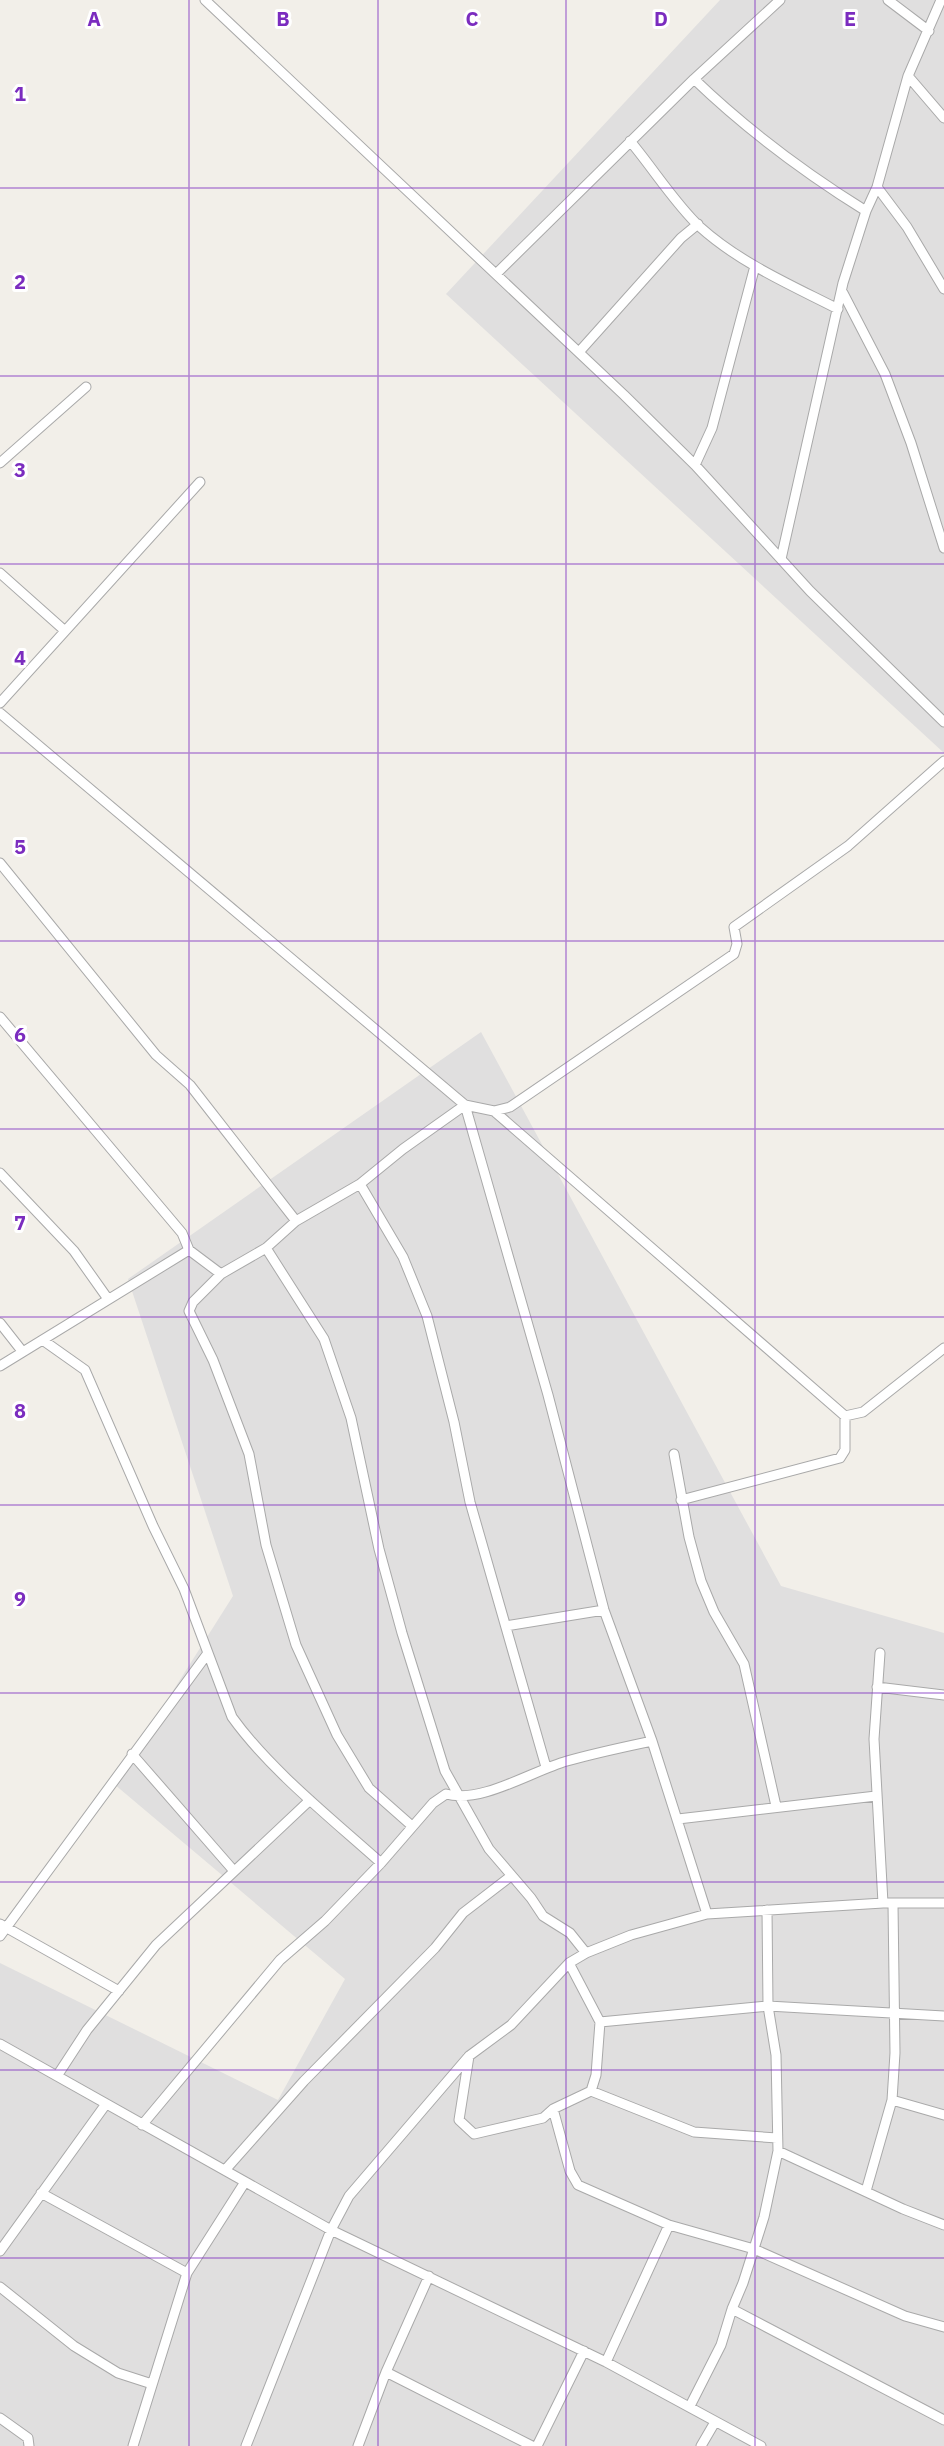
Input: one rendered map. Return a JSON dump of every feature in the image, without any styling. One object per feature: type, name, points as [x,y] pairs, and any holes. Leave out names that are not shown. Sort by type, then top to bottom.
[{"type":"street","points":[[205,0],[579,352],[695,465],[781,559],[944,722]]},
{"type":"street","points":[[496,274],[694,79],[780,0]]},
{"type":"street","points":[[888,0],[928,31]]},
{"type":"street","points":[[781,559],[838,309],[866,211],[878,187],[908,76],[941,0]]},
{"type":"street","points":[[908,76],[944,118]]},
{"type":"street","points":[[694,79],[731,114],[762,138],[827,187],[866,211]]},
{"type":"street","points":[[630,141],[698,225],[755,266],[838,309]]},
{"type":"street","points":[[878,187],[907,227],[944,289]]},
{"type":"street","points":[[579,352],[681,238],[698,225]]},
{"type":"street","points":[[695,465],[712,428],[755,266]]},
{"type":"street","points":[[843,293],[885,374],[911,443],[944,548]]},
{"type":"street","points":[[0,463],[86,387]]},
{"type":"street","points":[[0,702],[200,482]]},
{"type":"street","points":[[0,573],[64,630]]},
{"type":"street","points":[[0,713],[465,1105],[494,1112],[845,1416],[845,1449],[840,1458],[681,1500]]},
{"type":"street","points":[[494,1112],[510,1107],[734,954],[737,944],[734,927],[848,846],[944,760]]},
{"type":"street","points":[[0,863],[156,1054],[190,1085],[296,1221]]},
{"type":"street","points":[[0,1017],[182,1233],[189,1250],[221,1274]]},
{"type":"street","points":[[412,1826],[369,1788],[337,1735],[296,1644],[266,1545],[249,1454],[213,1360],[189,1311],[193,1302],[221,1274],[266,1248],[296,1221],[360,1184],[403,1149],[465,1105]]},
{"type":"street","points":[[465,1105],[548,1395],[604,1610],[652,1740],[707,1914]]},
{"type":"street","points":[[0,1173],[74,1251],[108,1299]]},
{"type":"street","points":[[360,1184],[403,1257],[427,1316],[454,1422],[470,1502],[546,1767]]},
{"type":"street","points":[[266,1248],[324,1339],[351,1418],[379,1549],[402,1633],[445,1771],[489,1849],[531,1898],[543,1916],[570,1933],[586,1953]]},
{"type":"street","points":[[0,1366],[189,1250]]},
{"type":"street","points":[[0,1323],[22,1351]]},
{"type":"street","points":[[44,1341],[85,1370],[153,1526],[184,1589],[232,1717],[243,1732],[310,1800],[381,1863]]},
{"type":"street","points":[[845,1416],[863,1412],[944,1348]]},
{"type":"street","points":[[674,1455],[681,1500],[701,1581],[714,1612],[744,1664],[776,1806]]},
{"type":"street","points":[[506,1626],[604,1610]]},
{"type":"street","points":[[0,1936],[3,1925],[208,1653]]},
{"type":"street","points":[[880,1653],[874,1739],[883,1903]]},
{"type":"street","points":[[877,1687],[944,1695]]},
{"type":"street","points":[[142,2125],[280,1960],[325,1921],[381,1863],[433,1803],[446,1794],[460,1798],[515,1781],[546,1767],[652,1740]]},
{"type":"street","points":[[132,1754],[234,1871]]},
{"type":"street","points":[[678,1819],[876,1796]]},
{"type":"street","points":[[57,2076],[87,2030],[156,1945],[310,1800]]},
{"type":"street","points":[[226,2169],[304,2082],[435,1948],[463,1913],[511,1876]]},
{"type":"street","points":[[246,2446],[331,2230],[349,2196],[469,2056],[511,2025],[569,1963],[586,1953],[631,1935],[707,1914],[883,1903],[944,1903]]},
{"type":"street","points":[[866,2191],[892,2100],[896,2053],[893,1904]]},
{"type":"street","points":[[690,2406],[722,2345],[732,2308],[764,2217],[778,2151],[776,2055],[768,2006],[767,1910]]},
{"type":"street","points":[[3,1925],[119,1991]]},
{"type":"street","points":[[569,1963],[600,2022],[596,2075],[591,2091]]},
{"type":"street","points":[[600,2022],[768,2006],[944,2016]]},
{"type":"street","points":[[0,2044],[331,2230],[606,2362],[761,2446]]},
{"type":"street","points":[[469,2056],[459,2120],[474,2134],[543,2118],[553,2109],[591,2091],[694,2132],[777,2138]]},
{"type":"street","points":[[892,2100],[944,2115]]},
{"type":"street","points":[[0,2251],[106,2104]]},
{"type":"street","points":[[553,2109],[570,2171],[578,2185],[669,2225],[754,2249],[905,2316],[944,2327]]},
{"type":"street","points":[[778,2151],[903,2209],[944,2224]]},
{"type":"street","points":[[133,2446],[187,2273],[245,2182]]},
{"type":"street","points":[[41,2193],[187,2273]]},
{"type":"street","points":[[606,2362],[669,2225]]},
{"type":"street","points":[[358,2446],[386,2372],[429,2276]]},
{"type":"street","points":[[0,2287],[74,2346],[118,2373],[152,2384]]},
{"type":"street","points":[[732,2308],[944,2420]]},
{"type":"street","points":[[537,2446],[584,2351]]},
{"type":"street","points":[[386,2372],[532,2446]]},
{"type":"street","points":[[0,2418],[28,2438],[30,2446]]},
{"type":"street","points":[[701,2446],[715,2422]]},
{"type":"shaded area","points":[[720,0],[944,0],[944,753],[446,294]]},
{"type":"shaded area","points":[[481,1032],[781,1586],[944,1633],[944,2446],[0,2446],[0,1963],[278,2100],[345,1979],[114,1784],[233,1596],[128,1279]]}]
